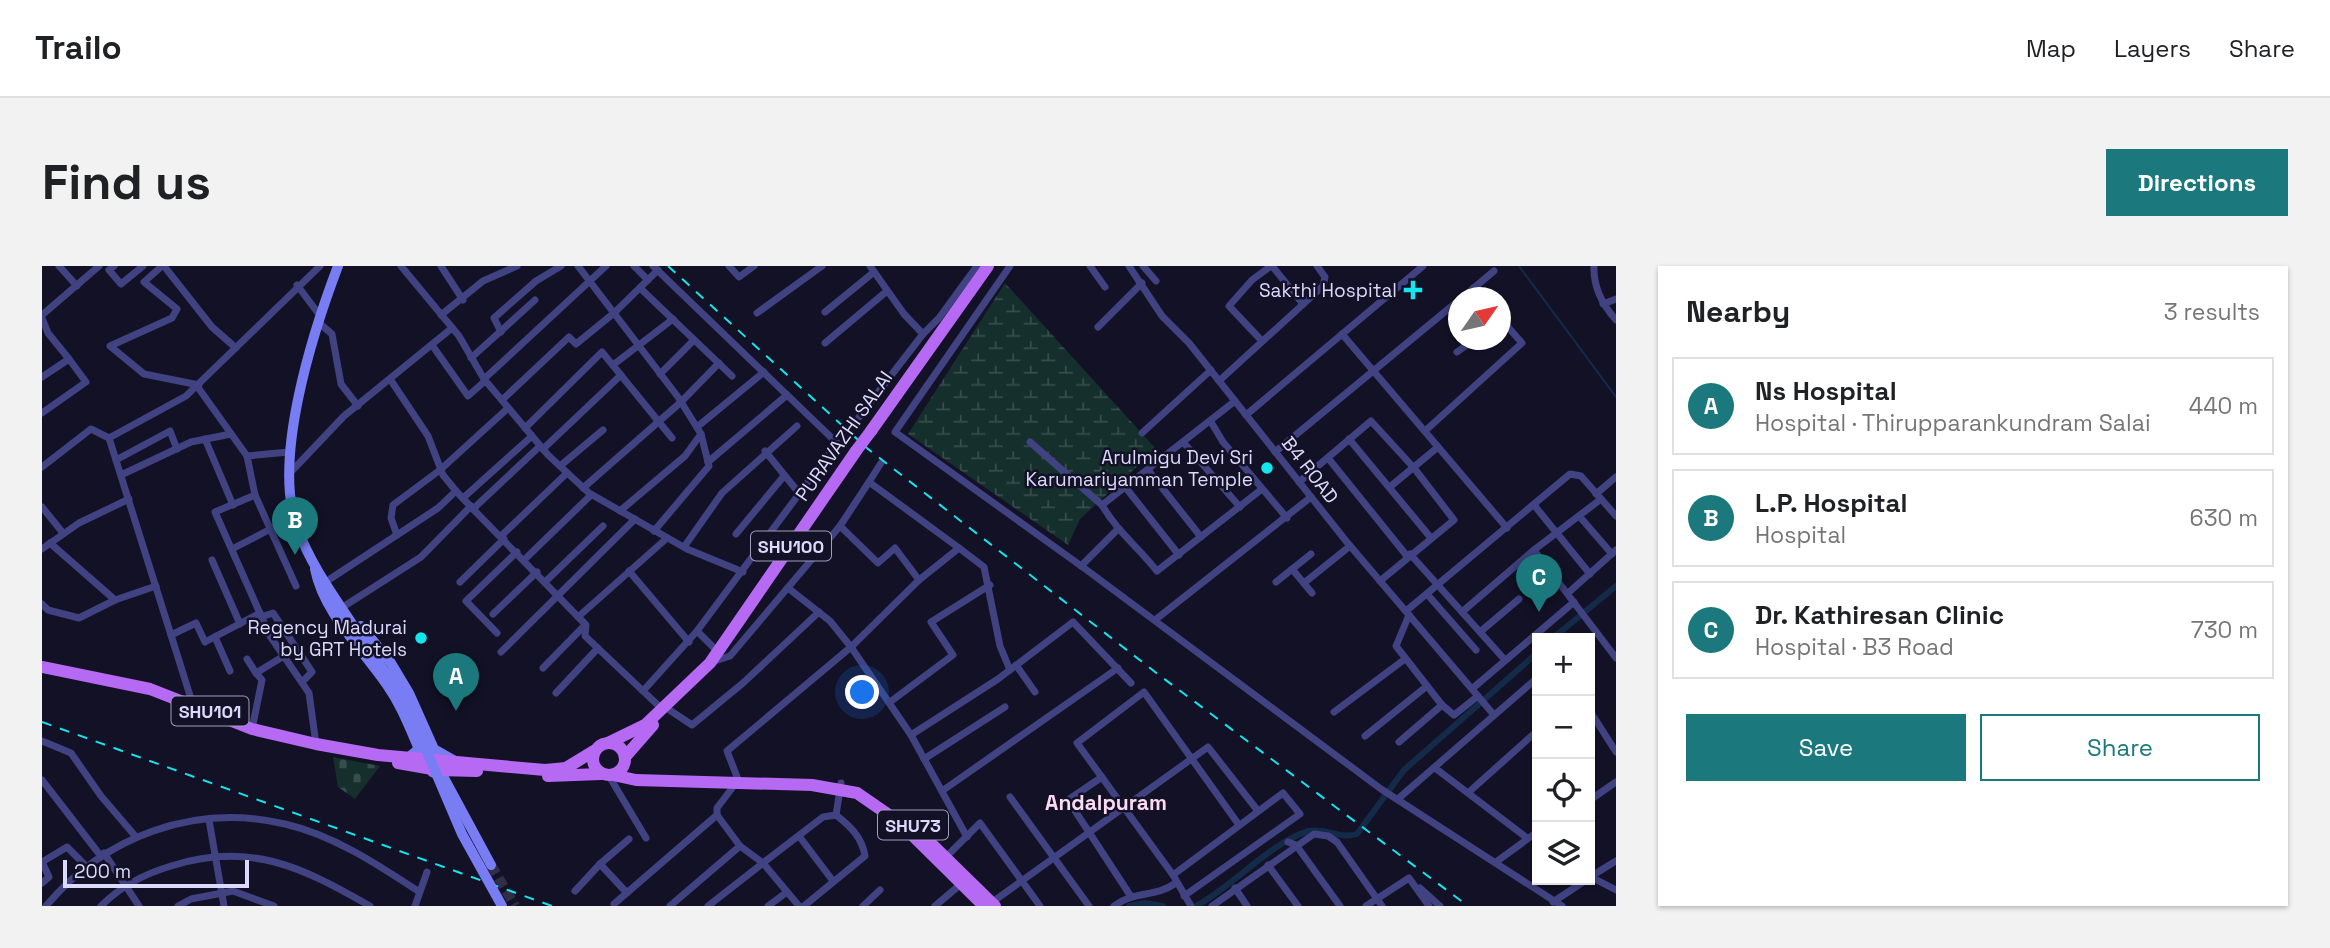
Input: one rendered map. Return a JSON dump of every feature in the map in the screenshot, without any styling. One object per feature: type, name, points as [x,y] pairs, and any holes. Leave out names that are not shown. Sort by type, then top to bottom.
[{"type":"main road","name":"PURAVAZHI SALAI","points":[[625,760],[665,709],[714,658],[856,451],[988,266]]},
{"type":"main road","name":"SHU101","points":[[42,667],[150,689],[252,729],[378,755],[545,770],[566,768],[608,743]]},
{"type":"main road","name":"PURAVAZHI SALAI","points":[[608,743],[645,725],[665,709]]},
{"type":"main road","points":[[594,751],[594,766],[608,775],[625,760],[621,748],[608,743]]},
{"type":"main road","name":"SHU101","points":[[378,755],[393,762],[420,758],[472,771],[573,777],[608,775]]},
{"type":"main road","name":"SHU73","points":[[625,760],[656,779]]},
{"type":"main road","name":"SHU73","points":[[608,775],[858,786],[882,798],[989,905]]},
{"type":"main road","name":"SHU73","points":[[943,860],[961,884],[989,905]]},
{"type":"street","points":[[59,266],[76,286]]},
{"type":"street","points":[[42,413],[86,382],[48,333],[42,316],[99,266]]},
{"type":"street","points":[[114,266],[109,270],[121,284],[143,266]]},
{"type":"street","points":[[236,348],[212,327],[163,266],[144,282],[177,309],[172,318],[110,346],[144,374],[198,385],[247,456],[255,495],[296,586]]},
{"type":"street","points":[[300,266],[306,276]]},
{"type":"street","points":[[109,438],[186,396],[306,276],[320,266]]},
{"type":"street","points":[[338,266],[320,320],[289,452],[288,475],[294,517],[313,563],[318,586],[344,628],[387,685],[420,758],[443,776],[491,865]]},
{"type":"street","points":[[401,266],[452,328],[484,380],[567,473],[588,490],[654,531],[743,572]]},
{"type":"street","points":[[441,266],[463,300]]},
{"type":"street","points":[[441,315],[463,300],[483,281],[517,266]]},
{"type":"street","points":[[501,332],[494,318],[536,281],[561,266]]},
{"type":"street","points":[[578,266],[681,402],[699,431],[708,462],[709,466],[654,531]]},
{"type":"street","points":[[432,345],[468,397],[606,266]]},
{"type":"street","points":[[634,266],[648,280]]},
{"type":"street","points":[[729,266],[739,277],[754,266]]},
{"type":"street","points":[[757,313],[822,266]]},
{"type":"street","points":[[859,417],[977,266]]},
{"type":"street","points":[[1010,266],[895,432],[1155,620],[1381,789],[1562,906]]},
{"type":"street","points":[[1090,266],[1105,287]]},
{"type":"street","name":"B4 ROAD","points":[[1129,266],[1162,316],[1211,370],[1350,546],[1494,715]]},
{"type":"street","points":[[1143,266],[1156,281]]},
{"type":"street","points":[[1262,341],[1229,306],[1252,280],[1272,266],[1303,304]]},
{"type":"street","points":[[1219,381],[1326,282],[1317,266]]},
{"type":"street","points":[[1246,415],[1423,266]]},
{"type":"street","points":[[1594,266],[1594,279],[1603,304],[1616,320]]},
{"type":"street","points":[[502,400],[569,337],[576,344],[614,313],[648,280],[655,268],[837,443],[689,642],[643,691]]},
{"type":"street","points":[[825,312],[872,269],[923,334]]},
{"type":"street","points":[[1475,287],[1494,271]]},
{"type":"street","points":[[1098,327],[1142,284]]},
{"type":"street","points":[[297,285],[332,334],[341,384],[358,406]]},
{"type":"street","points":[[640,288],[732,376]]},
{"type":"street","points":[[825,343],[887,291]]},
{"type":"street","points":[[1603,304],[1616,299]]},
{"type":"street","points":[[471,358],[535,300]]},
{"type":"street","points":[[1275,452],[1448,309]]},
{"type":"street","points":[[614,365],[673,319]]},
{"type":"street","points":[[288,475],[358,406],[452,328]]},
{"type":"street","points":[[1425,431],[1522,343],[1511,330]]},
{"type":"street","points":[[1342,334],[1507,528]]},
{"type":"street","points":[[660,374],[694,340]]},
{"type":"street","points":[[525,428],[602,352],[672,438]]},
{"type":"street","points":[[44,372],[69,359]]},
{"type":"street","points":[[524,560],[588,490],[719,363]]},
{"type":"street","points":[[1142,433],[1211,370]]},
{"type":"street","points":[[620,511],[685,456],[699,431],[764,372]]},
{"type":"street","points":[[346,605],[421,557],[621,374]]},
{"type":"street","points":[[390,379],[429,436],[440,470],[456,491],[586,625]]},
{"type":"street","points":[[708,462],[787,395]]},
{"type":"street","points":[[1102,505],[1235,401]]},
{"type":"street","points":[[397,535],[391,518],[393,505],[440,470],[509,408]]},
{"type":"street","points":[[1299,482],[1371,421],[1414,468],[1454,520],[1428,537],[1380,581]]},
{"type":"street","points":[[1211,422],[1287,518]]},
{"type":"street","points":[[684,547],[722,493],[765,451],[797,426]]},
{"type":"street","points":[[42,467],[91,429],[109,438],[193,705]]},
{"type":"street","points":[[560,466],[603,430]]},
{"type":"street","points":[[116,460],[170,431],[177,449]]},
{"type":"street","points":[[121,475],[177,449],[205,439],[231,434]]},
{"type":"street","points":[[463,498],[532,436]]},
{"type":"street","points":[[205,439],[233,505]]},
{"type":"street","points":[[1349,439],[1391,486],[1428,537]]},
{"type":"street","points":[[1030,442],[1102,505],[1118,529],[1141,549],[1157,571],[1262,489]]},
{"type":"street","points":[[1184,443],[1240,507]]},
{"type":"street","points":[[1391,486],[1438,447]]},
{"type":"street","points":[[765,451],[799,493]]},
{"type":"street","points":[[247,456],[289,452]]},
{"type":"street","points":[[1328,458],[1409,555],[1505,660]]},
{"type":"street","points":[[697,631],[714,658],[730,656],[839,526],[881,463]]},
{"type":"street","points":[[1148,470],[1201,537]]},
{"type":"street","points":[[460,582],[567,473]]},
{"type":"street","points":[[1479,696],[1454,715],[1442,705],[1396,646],[1408,613],[1570,474],[1581,475],[1616,516]]},
{"type":"street","points":[[736,534],[783,476]]},
{"type":"street","points":[[1462,612],[1534,550],[1580,517],[1616,477]]},
{"type":"street","points":[[869,482],[984,567],[990,585],[1000,646],[1013,667],[1035,692]]},
{"type":"street","points":[[1126,488],[1179,555]]},
{"type":"street","points":[[330,579],[438,508],[456,491]]},
{"type":"street","points":[[255,495],[215,512],[261,615],[309,693],[316,744]]},
{"type":"street","points":[[1155,620],[1311,497]]},
{"type":"street","points":[[42,550],[63,533],[103,510],[129,499]]},
{"type":"street","points":[[1534,505],[1590,574]]},
{"type":"street","points":[[42,507],[63,533]]},
{"type":"street","points":[[232,550],[294,517]]},
{"type":"street","points":[[1568,593],[1614,552],[1580,517]]},
{"type":"street","points":[[501,652],[635,519]]},
{"type":"street","points":[[546,581],[603,526]]},
{"type":"street","points":[[839,526],[878,563],[895,548],[919,580]]},
{"type":"street","points":[[1081,566],[1118,529]]},
{"type":"street","points":[[578,617],[667,538]]},
{"type":"street","points":[[50,543],[115,600]]},
{"type":"street","points":[[1304,583],[1350,546]]},
{"type":"street","points":[[708,906],[763,863],[823,817],[836,815],[851,827],[863,844],[865,856],[801,906],[763,863],[740,846],[717,815],[717,808],[737,782],[727,751],[851,647],[919,580],[959,548]]},
{"type":"street","points":[[1534,550],[1616,658]]},
{"type":"street","points":[[497,633],[466,601],[517,552]]},
{"type":"street","points":[[1276,582],[1311,554]]},
{"type":"street","points":[[212,560],[240,624]]},
{"type":"street","points":[[313,563],[330,579],[346,605],[391,663],[435,749],[457,762]]},
{"type":"street","points":[[313,563],[367,647],[404,698],[462,834],[502,906]]},
{"type":"street","points":[[1292,569],[1312,593]]},
{"type":"street","points":[[629,571],[689,642]]},
{"type":"street","points":[[493,614],[537,572]]},
{"type":"street","points":[[890,702],[953,655],[931,622],[990,585]]},
{"type":"street","points":[[42,604],[48,610],[79,618],[115,600],[156,586]]},
{"type":"street","points":[[788,588],[818,612],[851,647],[911,735],[967,837]]},
{"type":"street","points":[[1427,594],[1476,650]]},
{"type":"street","points":[[1480,632],[1519,600]]},
{"type":"street","points":[[1473,688],[1574,602]]},
{"type":"street","points":[[586,625],[585,636],[598,649],[665,709],[692,724],[743,683],[818,612]]},
{"type":"street","points":[[172,635],[196,623],[205,642],[261,615],[273,613],[312,672],[302,682]]},
{"type":"street","points":[[911,735],[1013,667],[1073,622],[1131,682]]},
{"type":"street","points":[[543,668],[586,625]]},
{"type":"street","points":[[215,637],[230,671]]},
{"type":"street","points":[[556,693],[598,649]]},
{"type":"street","points":[[256,673],[284,656]]},
{"type":"street","points":[[1334,712],[1405,659]]},
{"type":"street","points":[[247,660],[262,680],[252,729]]},
{"type":"street","points":[[942,791],[1118,668]]},
{"type":"street","points":[[1395,796],[1434,768],[1532,682]]},
{"type":"street","points":[[1365,736],[1427,686]]},
{"type":"street","points":[[1191,905],[1077,743],[1144,692],[1240,825]]},
{"type":"street","points":[[1399,741],[1442,705]]},
{"type":"street","points":[[924,759],[1005,707]]},
{"type":"street","points":[[1595,718],[1613,742],[1616,752]]},
{"type":"street","points":[[1469,792],[1532,735]]},
{"type":"street","points":[[43,744],[71,753],[100,796],[136,837]]},
{"type":"street","points":[[989,905],[1208,747],[1258,811]]},
{"type":"street","points":[[1434,768],[1527,838]]},
{"type":"street","points":[[452,792],[454,780],[472,771]]},
{"type":"street","points":[[608,775],[646,838]]},
{"type":"street","points":[[1102,777],[1068,800],[1130,895]]},
{"type":"street","points":[[42,780],[102,854],[139,906]]},
{"type":"street","points":[[1595,797],[1616,782]]},
{"type":"street","points":[[836,815],[840,786]]},
{"type":"street","points":[[1114,906],[1130,895],[1160,894],[1240,825],[1283,793],[1300,814],[1184,896]]},
{"type":"street","points":[[1010,797],[1089,906]]},
{"type":"street","points":[[614,904],[717,815]]},
{"type":"street","points":[[209,820],[224,906]]},
{"type":"street","points":[[46,906],[85,865],[102,854],[151,831],[209,820],[261,820],[288,825],[374,862],[418,891]]},
{"type":"street","points":[[943,860],[980,823],[1040,906]]},
{"type":"street","points":[[1212,906],[1268,865],[1292,843],[1314,834],[1328,836],[1337,842],[1382,906]]},
{"type":"street","points":[[1496,862],[1532,835]]},
{"type":"street","points":[[799,836],[833,881]]},
{"type":"street","points":[[575,891],[600,864],[629,839]]},
{"type":"street","points":[[1292,843],[1340,906]]},
{"type":"street","points":[[670,906],[740,846]]},
{"type":"street","points":[[42,883],[49,877],[43,863],[67,847],[85,865]]},
{"type":"street","points":[[101,906],[148,873],[215,855],[240,855],[283,863],[318,876],[370,906]]},
{"type":"street","points":[[1595,874],[1616,861]]},
{"type":"street","points":[[600,864],[627,893]]},
{"type":"street","points":[[1268,865],[1298,906]]},
{"type":"street","points":[[415,906],[418,891],[427,873]]},
{"type":"street","points":[[1366,906],[1409,878]]},
{"type":"street","points":[[1409,878],[1429,906]]},
{"type":"street","points":[[1409,878],[1440,906]]},
{"type":"street","points":[[1595,881],[1616,890]]},
{"type":"street","points":[[935,906],[961,884]]},
{"type":"street","points":[[1553,902],[1578,885]]},
{"type":"street","points":[[1235,888],[1247,906]]},
{"type":"street","points":[[863,906],[880,890]]},
{"type":"street","points":[[178,906],[191,899],[233,891],[274,906]]},
{"type":"street","points":[[768,906],[787,892]]},
{"type":"green space","points":[[1005,283],[1156,449],[1080,519],[1068,545],[908,434]]},
{"type":"green space","points":[[333,757],[380,766],[355,799],[338,787]]},
{"type":"waterway","points":[[1519,266],[1616,397]]},
{"type":"waterway","points":[[1559,633],[1616,586]]},
{"type":"waterway","points":[[1196,906],[1295,836],[1315,830],[1345,836],[1357,834],[1404,770],[1532,657]]},
{"type":"waterway","points":[[1129,906],[1145,903],[1163,906]]},
{"type":"tunnel","points":[[491,865],[515,906]]},
{"type":"railway","points":[[668,266],[868,449],[1159,675],[1468,906]]},
{"type":"railway","points":[[42,722],[552,906]]},
{"type":"place","name":"Sakthi Hospital","points":[[1413,290]]},
{"type":"place","name":"Arulmigu Devi Sri Karumariyamman Temple","points":[[1267,468]]},
{"type":"place","name":"L.P. Hospital","points":[[295,555]]},
{"type":"place","name":"Dr. Kathiresan Clinic","points":[[1539,612]]},
{"type":"place","name":"Regency Madurai by GRT Hotels","points":[[421,638]]},
{"type":"place","name":"Ns Hospital","points":[[456,711]]},
{"type":"district","name":"Andalpuram","points":[[1106,802]]}]
